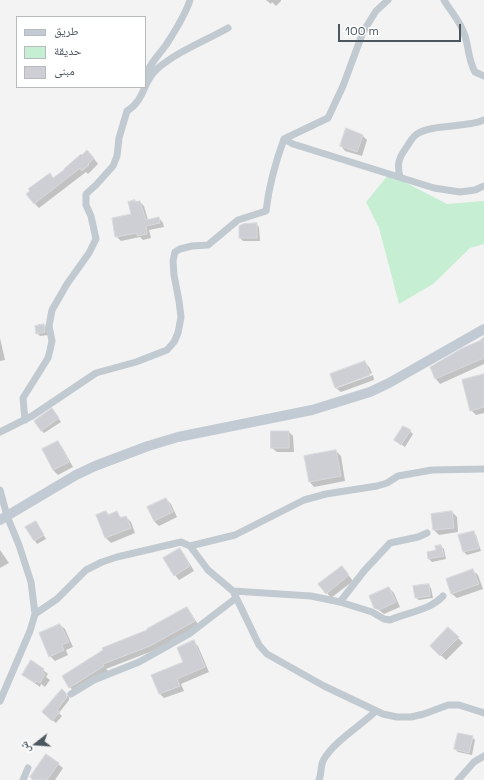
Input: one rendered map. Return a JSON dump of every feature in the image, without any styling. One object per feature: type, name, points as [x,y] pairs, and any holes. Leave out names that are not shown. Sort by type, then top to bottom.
[{"type":"main road","points":[[3,518],[76,474],[148,446],[178,437],[312,410],[370,392],[389,383],[484,329]]},
{"type":"street","points":[[146,75],[173,34],[190,0]]},
{"type":"street","points":[[0,432],[25,420],[96,373],[148,358],[171,347],[178,333],[181,317],[174,275],[174,254],[180,249],[192,246],[208,245],[238,220],[266,211],[273,172],[284,139],[328,118],[344,86],[363,32],[376,11],[388,0]]},
{"type":"street","points":[[444,0],[459,22],[465,35],[470,62],[475,72],[484,76]]},
{"type":"street","points":[[146,86],[152,75],[164,64],[228,28]]},
{"type":"street","points":[[25,420],[23,398],[41,370],[50,350],[52,340],[49,326],[52,310],[67,284],[89,253],[96,239],[91,216],[86,204],[86,194],[113,166],[117,156],[118,138],[124,117],[127,111],[140,99],[145,88]]},
{"type":"street","points":[[400,178],[398,166],[403,153],[418,134],[431,129],[470,124],[484,120]]},
{"type":"street","points":[[284,139],[293,144],[434,188],[460,192],[475,190],[484,186]]},
{"type":"street","points":[[190,546],[235,536],[304,500],[326,494],[377,486],[387,483],[398,476],[432,470],[484,469]]},
{"type":"street","points":[[0,490],[3,518],[19,545],[31,582],[36,614],[0,701]]},
{"type":"street","points":[[340,602],[364,571],[390,543],[418,537],[426,533]]},
{"type":"street","points":[[36,614],[57,599],[86,570],[102,562],[181,542],[190,546],[208,570],[233,591],[259,645],[267,654],[324,686],[383,714],[397,717],[410,717],[424,714],[448,705],[459,705],[484,713]]},
{"type":"street","points":[[233,591],[311,596],[340,602],[372,612],[384,619],[390,620],[430,606],[443,596]]},
{"type":"street","points":[[70,694],[94,680],[139,662],[189,634],[236,598]]},
{"type":"street","points":[[319,780],[323,759],[343,738],[376,711]]},
{"type":"street","points":[[458,780],[474,762],[484,756]]},
{"type":"street","points":[[23,780],[28,768]]},
{"type":"green space","points":[[389,174],[447,204],[484,201],[484,244],[470,248],[433,284],[399,304],[379,228],[366,202]]},
{"type":"building","points":[[346,128],[363,135],[357,152],[340,146]]},
{"type":"building","points":[[87,150],[94,158],[88,164],[89,165],[82,171],[80,168],[34,204],[26,194],[30,191],[28,189],[50,173],[53,178]]},
{"type":"building","points":[[135,200],[135,202],[140,201],[146,220],[159,217],[160,223],[146,226],[147,234],[137,236],[137,233],[115,237],[112,218],[131,214],[128,202]]},
{"type":"building","points":[[257,223],[257,238],[239,238],[239,226],[243,224]]},
{"type":"building","points":[[44,324],[45,332],[36,334],[35,326]]},
{"type":"building","points":[[484,339],[484,358],[435,379],[430,367],[461,349]]},
{"type":"building","points":[[365,361],[370,375],[335,388],[330,374]]},
{"type":"building","points":[[484,374],[484,407],[470,411],[462,380]]},
{"type":"building","points":[[52,408],[59,418],[41,431],[34,421]]},
{"type":"building","points":[[403,426],[411,430],[401,445],[394,440]]},
{"type":"building","points":[[271,431],[289,431],[289,448],[271,448]]},
{"type":"building","points":[[58,441],[69,462],[53,470],[42,449]]},
{"type":"building","points":[[336,450],[341,476],[309,482],[304,456]]},
{"type":"building","points":[[166,498],[173,512],[154,521],[147,507]]},
{"type":"building","points":[[106,511],[108,515],[117,511],[120,518],[126,516],[131,528],[105,538],[96,515]]},
{"type":"building","points":[[452,511],[454,528],[433,530],[431,514]]},
{"type":"building","points":[[36,521],[44,535],[34,541],[25,527]]},
{"type":"building","points":[[474,531],[479,548],[463,552],[458,535]]},
{"type":"building","points":[[441,545],[444,556],[428,559],[427,552],[436,550],[435,546]]},
{"type":"building","points":[[180,548],[190,566],[174,576],[163,558]]},
{"type":"building","points":[[342,566],[349,575],[326,594],[318,584]]},
{"type":"building","points":[[473,569],[479,584],[451,594],[446,579]]},
{"type":"building","points":[[429,584],[430,596],[415,598],[413,586]]},
{"type":"building","points":[[389,587],[396,602],[379,610],[374,608],[369,596]]},
{"type":"building","points":[[187,607],[195,621],[150,646],[103,664],[104,666],[69,688],[62,676],[103,650],[102,648],[147,630]]},
{"type":"building","points":[[60,624],[69,642],[62,645],[64,650],[49,657],[39,633]]},
{"type":"building","points":[[448,627],[459,637],[440,656],[430,646]]},
{"type":"building","points":[[194,640],[205,667],[177,679],[180,686],[159,694],[151,675],[183,662],[177,648]]},
{"type":"building","points":[[31,660],[44,669],[42,672],[45,674],[40,683],[36,681],[35,683],[22,675]]},
{"type":"building","points":[[62,689],[66,693],[67,697],[57,710],[60,712],[52,721],[42,712]]},
{"type":"building","points":[[458,733],[473,736],[469,753],[454,749]]},
{"type":"building","points":[[46,754],[59,763],[47,780],[33,780],[30,777]]}]
